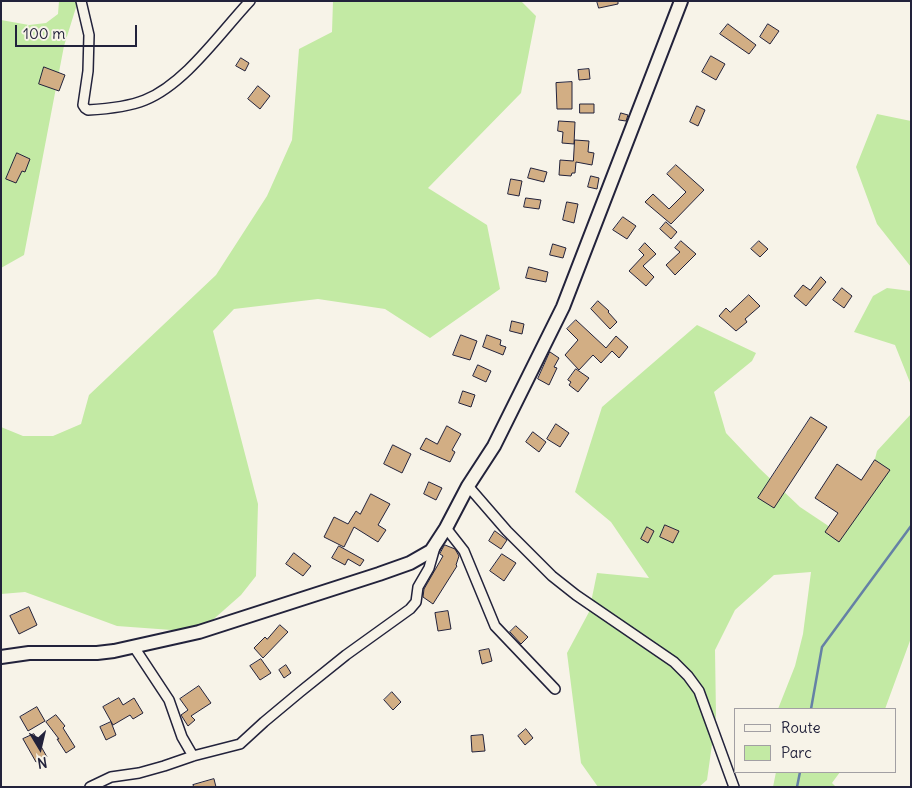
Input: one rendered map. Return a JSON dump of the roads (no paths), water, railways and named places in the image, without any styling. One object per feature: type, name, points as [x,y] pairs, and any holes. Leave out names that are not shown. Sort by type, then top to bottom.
[{"type":"street","points":[[81,1],[90,35],[88,71],[83,105],[88,110],[133,104],[160,92],[184,74],[250,1]]},
{"type":"street","points":[[1,657],[30,653],[97,653],[199,632],[410,563],[431,551],[446,528],[468,486],[494,446],[563,307],[681,1]]},
{"type":"street","points":[[468,486],[507,531],[562,584],[674,662],[688,676],[699,690],[734,787]]},
{"type":"street","points":[[446,528],[464,551],[495,626],[555,689]]},
{"type":"street","points":[[90,787],[111,777],[164,766],[193,756],[228,749],[240,744],[300,692],[410,609],[416,602],[418,587],[430,568],[436,545]]},
{"type":"street","points":[[134,646],[169,700],[182,737],[193,756]]},
{"type":"waterway","points":[[811,708],[822,647],[911,526]]},
{"type":"waterway","points":[[797,787],[800,773]]}]
